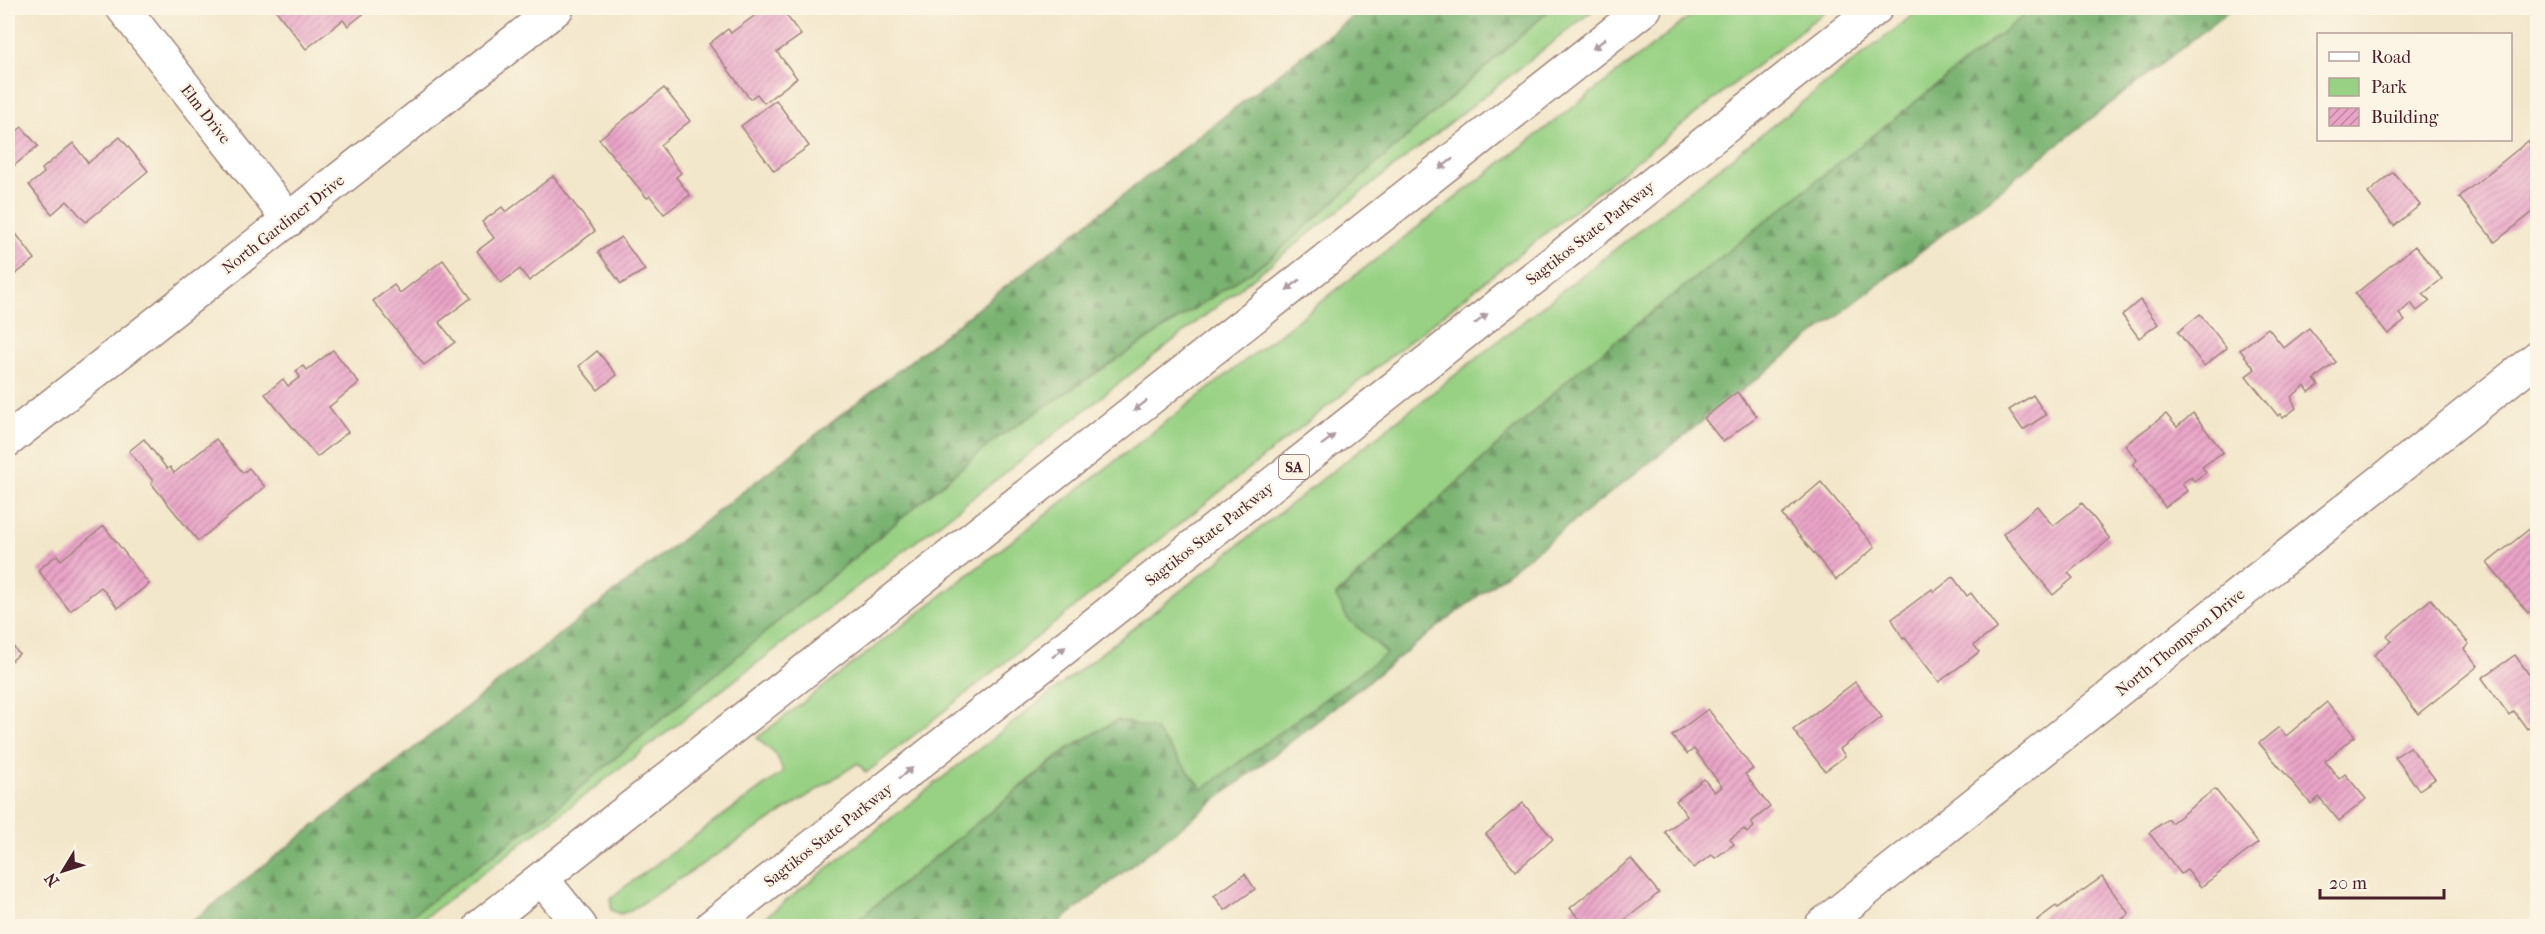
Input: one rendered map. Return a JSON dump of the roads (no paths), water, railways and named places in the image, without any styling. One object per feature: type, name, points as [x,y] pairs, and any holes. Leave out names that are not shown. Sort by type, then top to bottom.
[{"type":"main road","name":"Elm Drive","points":[[123,8],[289,220]]},
{"type":"main road","name":"North Gardiner Drive","points":[[8,440],[557,8]]},
{"type":"main road","points":[[481,927],[1645,8]]},
{"type":"main road","name":"Sagtikos State Parkway","points":[[712,927],[1876,8]]},
{"type":"main road","name":"North Thompson Drive","points":[[1821,927],[2538,357]]},
{"type":"main road","points":[[542,879],[580,927]]}]
